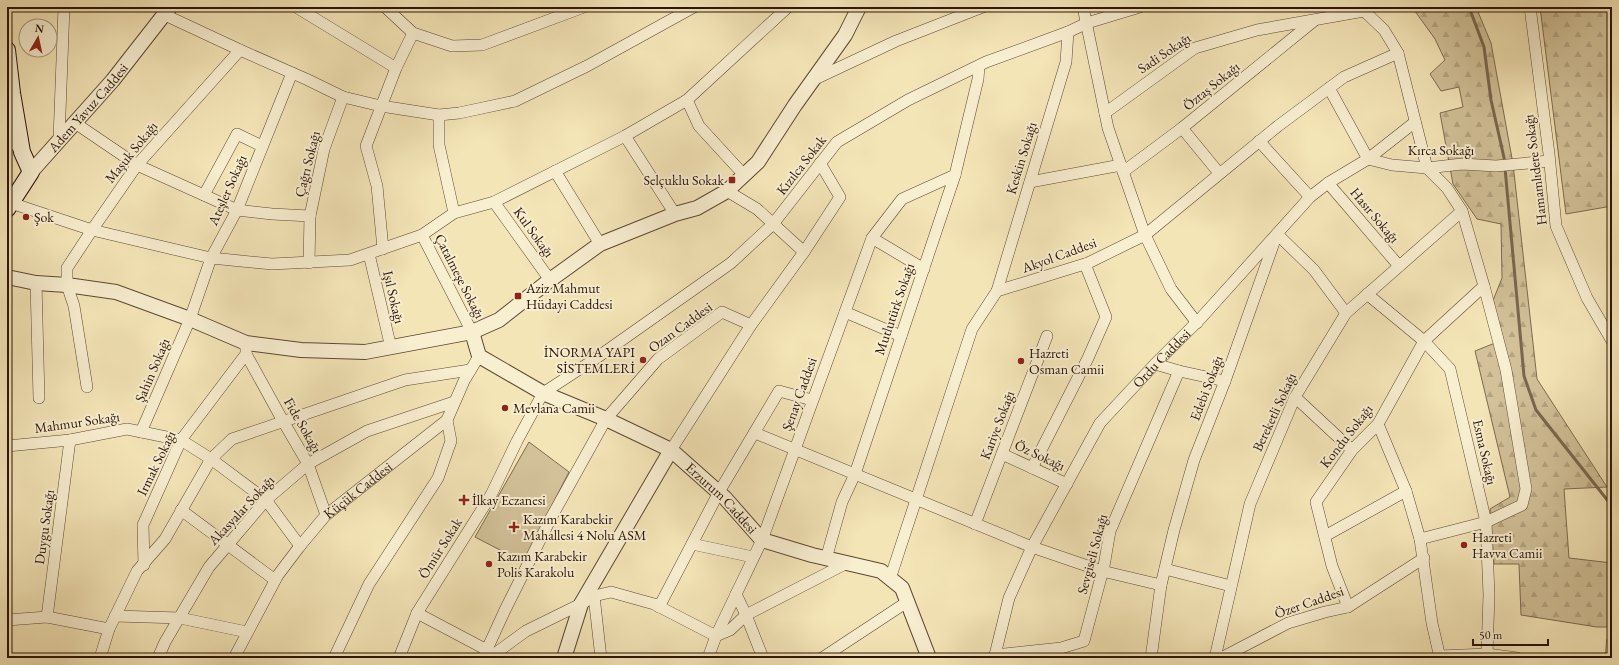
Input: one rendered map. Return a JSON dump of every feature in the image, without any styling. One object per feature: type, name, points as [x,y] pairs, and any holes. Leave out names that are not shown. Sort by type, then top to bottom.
[{"type":"main road","points":[[7,50],[12,93],[22,152],[31,172]]},
{"type":"main road","name":"Adem Yavuz Caddesi","points":[[8,203],[31,172]]},
{"type":"street","points":[[59,140],[64,7]]},
{"type":"street","points":[[296,7],[396,68]]},
{"type":"street","points":[[385,7],[414,33],[452,46],[482,45],[584,7]]},
{"type":"street","points":[[168,11],[240,50],[343,97],[381,106],[439,115],[459,113],[515,101],[587,66],[694,7]]},
{"type":"street","points":[[8,203],[92,230],[211,258],[272,264],[350,260],[422,235],[454,213],[494,202],[625,136],[687,100],[788,7]]},
{"type":"street","points":[[7,277],[36,283],[67,285],[116,292],[190,319],[246,349],[365,352],[472,332],[499,320],[550,280],[600,244],[675,214],[697,208],[727,192],[758,162],[795,105],[815,79],[844,35],[859,7]]},
{"type":"street","points":[[815,79],[896,42],[982,7]]},
{"type":"street","points":[[1083,7],[1108,128],[1145,235],[1170,289],[1197,323]]},
{"type":"street","name":"Kızılca Sokak","points":[[543,392],[594,359],[731,263],[773,224],[837,142],[908,100],[979,66],[1068,32],[1087,23],[1140,7]]},
{"type":"street","name":"Hamamlıdere Sokağı","points":[[1530,7],[1556,226],[1587,298],[1612,341]]},
{"type":"street","points":[[1362,9],[1384,30],[1398,53],[1427,168],[1447,188],[1462,211],[1484,286],[1506,370],[1526,489],[1522,505],[1486,522],[1420,539]]},
{"type":"street","name":"Sadi Sokağı","points":[[1105,112],[1195,48],[1257,30],[1316,20],[1362,9]]},
{"type":"street","name":"Adem Yavuz Caddesi","points":[[31,172],[113,80],[168,11]]},
{"type":"street","name":"Öztaş Sokağı","points":[[1122,169],[1182,128],[1316,20]]},
{"type":"street","name":"Keskin Sokağı","points":[[997,291],[1066,62],[1068,32]]},
{"type":"street","points":[[383,249],[377,186],[366,146],[396,68],[414,33]]},
{"type":"street","name":"Maşuk Sokağı","points":[[67,285],[67,268],[137,165],[240,50]]},
{"type":"street","name":"Akyol Caddesi","points":[[997,291],[1085,264],[1145,235],[1259,141],[1344,76],[1398,53]]},
{"type":"street","name":"Mutlutürk Sokağı","points":[[826,559],[842,502],[855,474],[955,175],[978,79],[979,66]]},
{"type":"street","name":"Ateşler Sokağı","points":[[190,319],[211,258],[236,210],[292,73]]},
{"type":"street","points":[[1329,88],[1368,159]]},
{"type":"street","name":"Çağrı Sokağı","points":[[309,263],[310,216],[324,149],[343,97]]},
{"type":"street","points":[[687,100],[699,126],[744,175]]},
{"type":"street","points":[[439,115],[439,145],[454,213]]},
{"type":"street","name":"Ordu Caddesi","points":[[994,656],[1009,598],[1032,547],[1100,423],[1154,364],[1197,323],[1310,197],[1328,183],[1368,159],[1415,122]]},
{"type":"street","points":[[75,123],[137,165],[236,210],[310,216]]},
{"type":"street","points":[[1182,128],[1219,173]]},
{"type":"street","points":[[204,195],[237,134],[262,146]]},
{"type":"street","points":[[7,136],[22,152]]},
{"type":"street","points":[[625,136],[675,214]]},
{"type":"street","points":[[1259,141],[1310,197]]},
{"type":"street","name":"Kırca Sokağı","points":[[1368,159],[1392,165],[1427,168],[1462,164],[1500,165],[1549,161]]},
{"type":"street","points":[[564,658],[580,604],[671,450],[751,325],[804,252],[840,197],[820,163]]},
{"type":"street","points":[[1030,182],[1122,169]]},
{"type":"street","points":[[555,171],[600,244]]},
{"type":"street","name":"Şenay Caddesi","points":[[708,658],[716,636],[762,540],[872,238],[902,199],[955,175]]},
{"type":"street","name":"Hasır Sokağı","points":[[1328,183],[1399,266]]},
{"type":"street","points":[[727,192],[757,208],[804,252]]},
{"type":"street","name":"Kul Sokağı","points":[[494,202],[550,280]]},
{"type":"street","name":"Bereketli Sokağı","points":[[1215,658],[1250,504],[1295,397],[1346,312],[1462,211]]},
{"type":"street","points":[[1277,234],[1314,270],[1346,312]]},
{"type":"street","name":"Edebi Sokağı","points":[[1151,658],[1160,584],[1194,460],[1225,381],[1277,234]]},
{"type":"street","name":"Çatalmeşe Sokağı","points":[[422,235],[472,332]]},
{"type":"street","points":[[872,238],[924,269]]},
{"type":"street","name":"Işıl Sokağı","points":[[369,254],[391,348]]},
{"type":"street","points":[[1032,468],[1088,358],[1106,317],[1085,264]]},
{"type":"street","points":[[36,283],[39,398]]},
{"type":"street","points":[[67,285],[74,306],[87,387]]},
{"type":"street","name":"Kondu Sokağı","points":[[1348,607],[1332,566],[1316,502],[1352,450],[1378,424],[1424,341],[1484,286]]},
{"type":"street","points":[[890,578],[972,329],[997,291]]},
{"type":"street","name":"Esma Sokağı","points":[[1367,294],[1424,341],[1450,369],[1486,522],[1489,595],[1487,654]]},
{"type":"street","name":"Ozan Caddesi","points":[[487,656],[505,610],[547,525],[606,419],[658,359],[722,312],[751,325]]},
{"type":"street","points":[[845,312],[901,336]]},
{"type":"street","name":"Şahin Sokağı","points":[[141,432],[190,319]]},
{"type":"street","points":[[334,658],[369,584],[438,478],[451,442],[447,420],[470,370],[479,356],[472,332]]},
{"type":"street","name":"Kariye Sokağı","points":[[975,524],[1047,336]]},
{"type":"street","name":"Fide Sokağı","points":[[246,349],[283,422],[308,464],[326,515]]},
{"type":"street","name":"Irmak Sokağı","points":[[144,565],[143,526],[181,440],[246,349]]},
{"type":"street","name":"Erzurum Caddesi","points":[[479,356],[543,392],[606,419],[671,450],[719,492],[762,540],[826,559],[881,571],[902,588],[929,658]]},
{"type":"street","points":[[1154,364],[1178,372],[1225,381]]},
{"type":"street","points":[[100,658],[109,629],[137,571],[144,565],[165,539],[211,459],[232,439],[405,380],[470,370]]},
{"type":"street","name":"Sevgiseli Sokağı","points":[[994,656],[1062,648],[1084,641],[1102,571],[1110,531],[1178,372]]},
{"type":"street","points":[[659,607],[719,492],[779,391],[812,400]]},
{"type":"street","name":"Ömür Sokak","points":[[399,658],[417,613],[491,495],[543,392]]},
{"type":"street","points":[[1295,397],[1352,450]]},
{"type":"street","name":"Akasyalar Sokağı","points":[[158,658],[209,567],[266,500],[308,464],[367,431],[454,402]]},
{"type":"street","name":"Küçük Caddesi","points":[[234,658],[275,580],[300,546],[326,515],[447,420]]},
{"type":"street","points":[[1378,424],[1406,491],[1420,539],[1438,657],[1487,654],[1517,658]]},
{"type":"street","name":"Mahmur Sokağı","points":[[7,446],[70,440],[126,429],[181,440],[211,459],[266,500],[300,546]]},
{"type":"street","points":[[755,433],[1032,547],[1102,571],[1160,584]]},
{"type":"street","name":"Duygu Sokağı","points":[[47,617],[70,440]]},
{"type":"street","name":"Öz Sokağı","points":[[1002,454],[1067,484]]},
{"type":"street","points":[[1325,536],[1406,491]]},
{"type":"street","points":[[181,510],[275,580]]},
{"type":"street","points":[[692,544],[753,557]]},
{"type":"street","name":"Özer Caddesi","points":[[1221,658],[1288,623],[1348,607],[1424,558]]},
{"type":"street","points":[[417,613],[487,656],[526,631],[594,596],[611,592],[659,607],[716,636],[730,630],[746,616],[847,563]]},
{"type":"street","points":[[1165,569],[1231,586]]},
{"type":"street","points":[[736,594],[762,657]]},
{"type":"street","points":[[594,596],[601,658]]},
{"type":"street","points":[[822,658],[907,602]]},
{"type":"street","points":[[115,616],[180,618],[248,632]]},
{"type":"street","points":[[7,620],[47,617],[109,629]]},
{"type":"street","points":[[1611,658],[1612,642]]},
{"type":"green space","points":[[1412,7],[1476,7],[1491,43],[1513,164],[1537,379],[1607,487],[1564,489],[1569,558],[1612,563],[1612,627],[1597,627],[1521,615],[1519,564],[1494,564],[1490,509],[1510,497],[1475,351],[1495,343],[1492,303],[1502,278],[1501,224],[1477,219],[1453,184],[1440,113],[1463,107],[1459,87],[1441,91],[1430,74],[1445,60],[1435,39]]},
{"type":"green space","points":[[1540,7],[1612,7],[1612,206],[1566,214]]},
{"type":"green space","points":[[529,442],[569,472],[523,562],[475,537]]},
{"type":"waterway","points":[[1469,7],[1484,47],[1491,100],[1505,162]]},
{"type":"waterway","points":[[1505,168],[1524,376],[1536,410],[1612,506]]},
{"type":"place","name":"Selçuklu Sokak","points":[[732,180]]},
{"type":"place","name":"Şok","points":[[26,217]]},
{"type":"place","name":"Aziz Mahmut Hüdayi Caddesi","points":[[518,296]]},
{"type":"place","name":"İNORMA YAPI SİSTEMLERİ","points":[[643,360]]},
{"type":"place","name":"Hazreti Osman Camii","points":[[1021,361]]},
{"type":"place","name":"Mevlana Camii","points":[[505,408]]},
{"type":"place","name":"İlkay Eczanesi","points":[[464,500]]},
{"type":"place","name":"Kazım Karabekir Mahallesi 4 Nolu ASM","points":[[514,527]]},
{"type":"place","name":"Hazreti Havva Camii","points":[[1464,545]]},
{"type":"place","name":"Kazım Karabekir Polis Karakolu","points":[[489,564]]}]
